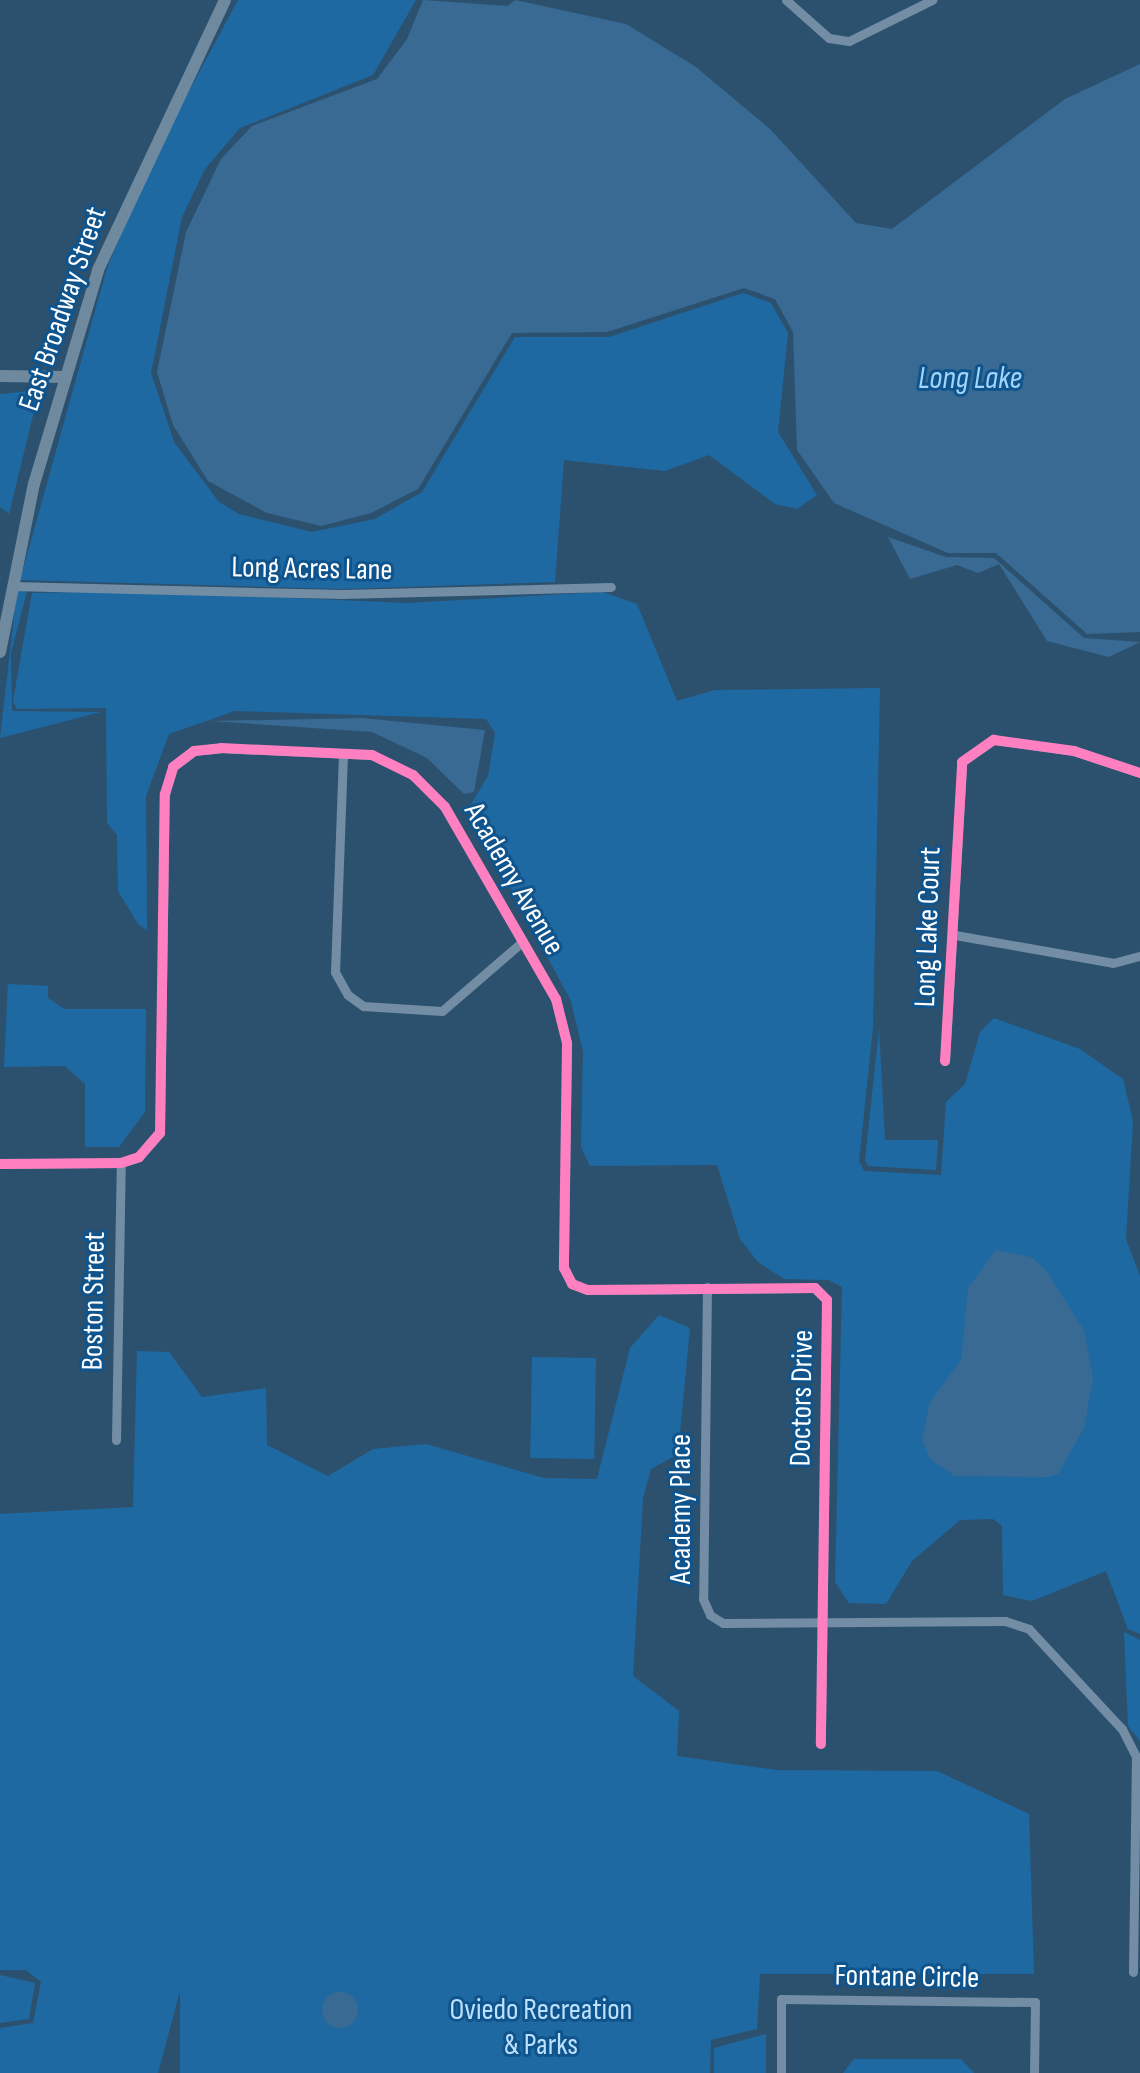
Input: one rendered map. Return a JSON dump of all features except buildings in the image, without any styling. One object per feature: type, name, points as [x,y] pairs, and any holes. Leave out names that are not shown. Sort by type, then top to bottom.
[{"type":"main road","name":"East Broadway Street","points":[[0,652],[12,586],[64,377],[150,149],[225,0]]},
{"type":"main road","points":[[0,376],[64,377]]},
{"type":"street","points":[[786,0],[829,38],[849,41],[932,0]]},
{"type":"street","name":"Long Acres Lane","points":[[12,586],[343,594],[611,587]]},
{"type":"street","name":"Long Lake Court","points":[[945,1061],[955,935],[957,783],[974,754],[994,740],[1074,751],[1140,773]]},
{"type":"street","name":"Academy Avenue","points":[[121,1163],[152,1147],[162,1118],[165,794],[173,767],[194,751],[221,748],[372,755],[433,791],[556,999],[567,1043],[564,1268],[572,1284],[707,1287]]},
{"type":"street","points":[[343,754],[335,972],[348,995],[363,1006],[442,1011],[523,941]]},
{"type":"street","points":[[955,935],[1113,963],[1140,956]]},
{"type":"street","points":[[0,1164],[121,1163]]},
{"type":"street","name":"Boston Street","points":[[116,1440],[121,1163]]},
{"type":"street","name":"Doctors Drive","points":[[707,1287],[815,1288],[827,1300],[821,1744]]},
{"type":"street","name":"Academy Place","points":[[707,1287],[703,1599],[723,1623],[823,1623]]},
{"type":"street","points":[[823,1623],[1005,1621],[1029,1629],[1131,1743],[1138,1862],[1133,1972]]},
{"type":"street","name":"Fontane Circle","points":[[781,2073],[781,1999],[1035,2002],[1034,2073]]},
{"type":"green space","points":[[238,0],[416,0],[373,75],[240,128],[205,169],[182,217],[151,373],[174,442],[219,502],[239,514],[312,532],[375,519],[422,492],[515,337],[609,337],[743,293],[771,303],[788,333],[778,432],[817,495],[797,509],[775,504],[709,455],[665,471],[564,460],[555,582],[343,589],[20,580],[107,268],[156,152]]},
{"type":"green space","points":[[30,391],[36,403],[9,514],[0,507],[0,394]]},
{"type":"green space","points":[[17,591],[27,591],[11,653],[12,711],[101,712],[0,738]]},
{"type":"green space","points":[[138,591],[406,603],[602,592],[637,604],[677,701],[715,690],[880,688],[873,1028],[859,1161],[864,1171],[941,1175],[946,1102],[965,1084],[980,1032],[994,1018],[1080,1049],[1123,1079],[1133,1121],[1126,1239],[1140,1276],[1140,1634],[1128,1629],[1106,1571],[1032,1601],[1003,1595],[1002,1526],[993,1519],[960,1520],[912,1561],[886,1604],[849,1603],[835,1582],[842,1287],[829,1280],[784,1279],[758,1262],[740,1239],[717,1165],[590,1166],[581,1147],[583,1052],[571,1001],[468,809],[488,776],[495,733],[486,719],[235,711],[169,734],[146,796],[147,930],[138,924],[118,891],[117,835],[107,823],[106,708],[17,709],[13,701],[32,593]]},
{"type":"green space","points":[[8,984],[48,986],[48,998],[64,1009],[146,1009],[145,1112],[119,1147],[85,1147],[85,1084],[65,1066],[4,1067]]},
{"type":"green space","points":[[879,1029],[885,1140],[938,1140],[936,1170],[868,1166],[865,1160]]},
{"type":"green space","name":"Oviedo Recreation & Parks","points":[[659,1315],[690,1328],[678,1454],[651,1469],[643,1498],[633,1676],[679,1711],[677,1756],[777,1770],[937,1771],[1029,1814],[1034,1974],[760,1974],[757,2029],[711,2040],[710,2073],[180,2073],[180,1991],[158,2073],[0,2073],[0,2028],[33,2023],[41,1982],[26,1970],[0,1970],[0,1514],[133,1507],[137,1351],[169,1352],[202,1397],[266,1388],[267,1445],[328,1476],[373,1449],[426,1444],[544,1478],[597,1479],[630,1348]]},
{"type":"green space","points":[[532,1357],[596,1358],[594,1459],[530,1458]]},
{"type":"green space","points":[[1124,1632],[1140,1640],[1140,1741],[1128,1726]]},
{"type":"green space","points":[[0,1975],[35,1983],[29,2019],[0,2023]]},
{"type":"green space","points":[[766,2034],[766,2073],[714,2073],[714,2048]]},
{"type":"green space","points":[[854,2059],[961,2059],[974,2073],[843,2073]]},
{"type":"water","name":"Long Lake","points":[[423,0],[508,6],[515,0],[626,24],[696,67],[771,130],[856,223],[892,229],[1065,99],[1140,64],[1140,632],[1087,634],[996,553],[948,553],[834,503],[797,450],[793,332],[775,299],[744,288],[607,332],[512,333],[418,489],[371,513],[321,526],[267,513],[208,481],[173,425],[157,372],[186,232],[221,159],[252,126],[377,79],[407,39]]},
{"type":"water","points":[[888,537],[946,557],[994,558],[1084,638],[1140,642],[1109,657],[1047,641],[999,564],[978,573],[957,565],[910,579]]},
{"type":"water","points":[[362,718],[485,730],[474,792],[464,794],[427,758],[372,732],[210,721]]},
{"type":"water","points":[[996,1250],[1031,1257],[1045,1269],[1084,1330],[1093,1378],[1084,1428],[1058,1474],[1048,1477],[955,1476],[930,1459],[922,1440],[930,1402],[961,1360],[968,1288]]},
{"type":"water","points":[[340,1992],[353,1997],[358,2010],[353,2023],[340,2028],[327,2023],[322,2010],[327,1997]]},
{"type":"cycle path","points":[[945,1061],[962,762],[994,740],[1074,751],[1140,773]]},
{"type":"cycle path","points":[[0,1164],[121,1163],[139,1157],[160,1133],[165,794],[173,767],[194,751],[221,748],[372,755],[413,775],[445,807],[556,999],[567,1043],[564,1268],[572,1284],[588,1290],[815,1288],[827,1300],[821,1744]]}]
